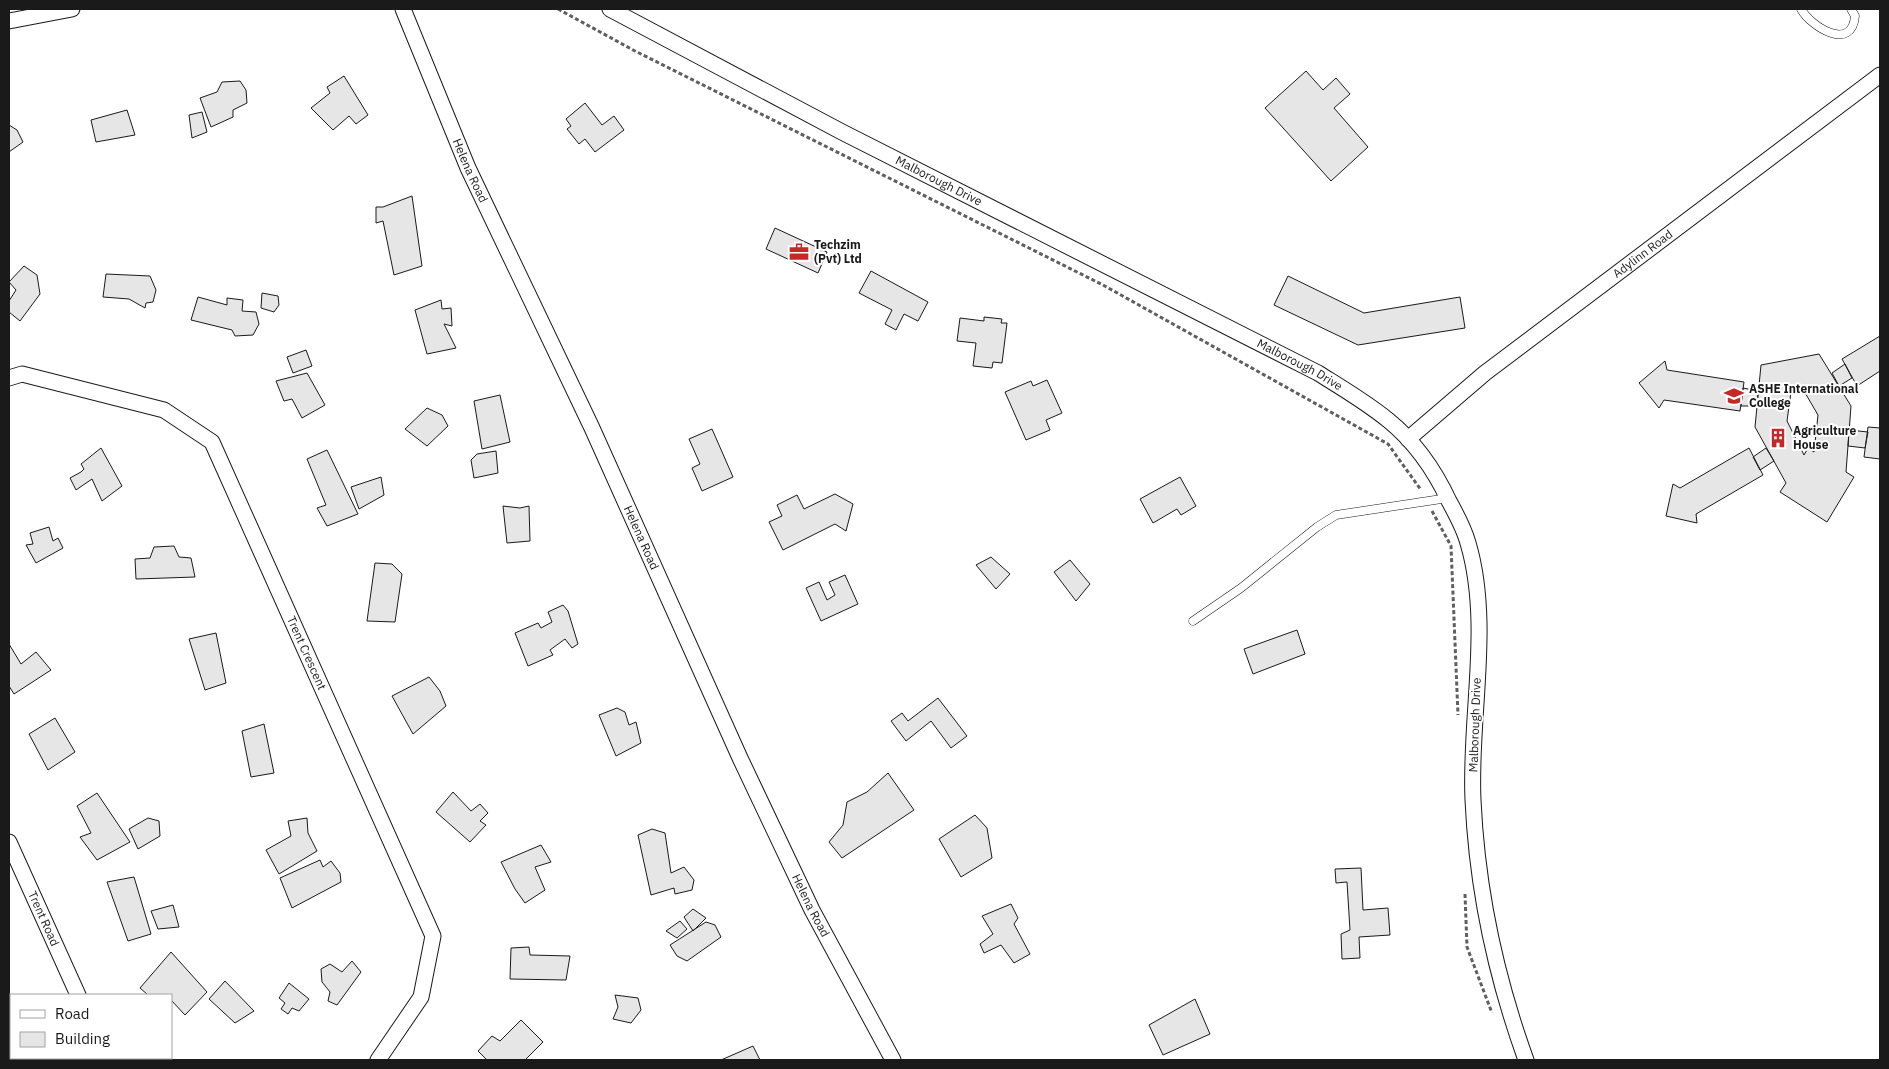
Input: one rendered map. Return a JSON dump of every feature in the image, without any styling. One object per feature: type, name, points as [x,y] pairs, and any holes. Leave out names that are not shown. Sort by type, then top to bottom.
[{"type":"street","points":[[9,21],[72,9]]},
{"type":"street","name":"Helena Road","points":[[403,9],[468,168],[592,428],[740,758],[812,910],[892,1060]]},
{"type":"street","name":"Malborough Drive","points":[[610,9],[886,154],[1318,373],[1388,420],[1408,439],[1426,461],[1448,498],[1468,542],[1477,589],[1479,619],[1473,798],[1476,846],[1496,960],[1526,1060]]},
{"type":"street","name":"Adylinn Road","points":[[1408,439],[1493,367],[1880,74]]},
{"type":"street","name":"Trent Crescent","points":[[9,378],[22,374],[164,410],[212,442],[433,936],[421,997],[378,1060]]},
{"type":"street","name":"Trent Road","points":[[9,842],[78,994]]},
{"type":"lane","points":[[1801,9],[1805,16],[1817,27],[1836,34],[1845,34],[1851,29],[1855,16],[1851,9]]},
{"type":"lane","points":[[1193,620],[1241,588],[1330,519],[1344,512],[1448,498]]},
{"type":"path","points":[[558,9],[643,55],[1102,285],[1388,444],[1427,501],[1451,546],[1458,725]]},
{"type":"path","points":[[1465,889],[1468,947],[1494,1017]]},
{"type":"building","points":[[1306,71],[1323,90],[1336,78],[1350,94],[1334,108],[1368,147],[1331,181],[1265,108]]},
{"type":"building","points":[[344,76],[368,115],[356,124],[349,116],[333,130],[311,108],[330,93],[327,87]]},
{"type":"building","points":[[240,81],[246,90],[247,103],[233,110],[233,117],[211,127],[200,98],[217,92],[222,82]]},
{"type":"building","points":[[585,103],[602,125],[614,116],[624,130],[595,152],[585,139],[579,144],[567,129],[571,126],[566,119]]},
{"type":"building","points":[[127,110],[135,135],[96,142],[91,120]]},
{"type":"building","points":[[202,112],[207,132],[192,138],[189,115]]},
{"type":"building","points":[[9,125],[17,130],[23,142],[9,152]]},
{"type":"building","points":[[412,196],[422,266],[394,275],[383,221],[376,223],[376,207],[383,207]]},
{"type":"building","points":[[775,228],[827,252],[818,273],[766,249]]},
{"type":"building","points":[[24,266],[37,275],[40,294],[20,321],[9,312],[9,301],[16,290],[9,282]]},
{"type":"building","points":[[871,271],[928,302],[918,321],[904,314],[896,330],[885,324],[892,310],[859,293]]},
{"type":"building","points":[[106,274],[150,276],[156,290],[153,302],[146,303],[145,308],[129,299],[103,297]]},
{"type":"building","points":[[1288,276],[1364,313],[1460,297],[1465,328],[1358,345],[1274,305]]},
{"type":"building","points":[[262,293],[278,296],[279,305],[274,312],[261,308]]},
{"type":"building","points":[[198,297],[227,305],[227,298],[243,300],[242,311],[256,312],[259,324],[253,335],[235,336],[232,330],[191,320]]},
{"type":"building","points":[[441,300],[442,309],[451,308],[452,326],[444,324],[456,348],[427,354],[415,310]]},
{"type":"building","points":[[984,317],[1002,319],[1001,323],[1007,323],[1002,363],[993,362],[992,368],[973,366],[976,343],[957,341],[960,318],[984,321]]},
{"type":"building","points":[[1880,336],[1880,371],[1857,386],[1842,359]]},
{"type":"building","points":[[306,350],[312,366],[293,373],[287,357]]},
{"type":"building","name":"Agriculture House","points":[[1819,354],[1851,406],[1846,472],[1854,477],[1827,522],[1780,492],[1786,483],[1755,427],[1761,365]],"holes":[[[1804,391],[1818,415],[1814,452],[1808,448],[1804,455],[1787,421],[1791,392]]]},
{"type":"building","points":[[1665,361],[1667,370],[1744,382],[1740,411],[1664,400],[1659,408],[1639,383]]},
{"type":"building","points":[[1845,364],[1852,378],[1839,386],[1832,373]]},
{"type":"building","points":[[307,373],[325,405],[302,418],[292,399],[284,401],[276,381]]},
{"type":"building","points":[[1047,380],[1062,413],[1046,420],[1050,430],[1026,440],[1005,392],[1031,381],[1033,386]]},
{"type":"building","points":[[1743,388],[1758,391],[1757,406],[1741,406]]},
{"type":"building","points":[[500,395],[510,442],[482,449],[474,401]]},
{"type":"building","points":[[427,408],[442,415],[448,426],[427,446],[405,429]]},
{"type":"building","points":[[1868,427],[1880,428],[1880,459],[1864,457]]},
{"type":"building","points":[[712,429],[733,477],[702,491],[692,468],[700,464],[689,439]]},
{"type":"building","points":[[1849,430],[1868,432],[1865,448],[1848,446]]},
{"type":"building","points":[[101,448],[122,486],[102,501],[92,479],[76,490],[70,478],[81,472],[84,469],[81,464]]},
{"type":"building","points":[[1749,448],[1763,475],[1696,514],[1697,523],[1666,516],[1673,484],[1680,488]]},
{"type":"building","points":[[1766,448],[1774,461],[1760,470],[1753,457]]},
{"type":"building","points":[[327,450],[358,514],[327,526],[317,508],[326,505],[307,459]]},
{"type":"building","points":[[496,451],[498,473],[474,478],[471,460],[477,454]]},
{"type":"building","points":[[381,477],[384,495],[359,509],[351,487]]},
{"type":"building","points":[[1180,477],[1196,506],[1181,515],[1177,509],[1153,523],[1140,499]]},
{"type":"building","points":[[835,494],[853,504],[846,531],[835,524],[783,550],[769,522],[782,516],[777,505],[797,495],[804,509]]},
{"type":"building","points":[[503,506],[520,508],[529,506],[530,541],[507,543]]},
{"type":"building","points":[[49,527],[53,541],[58,538],[63,548],[36,563],[26,545],[33,544],[30,533]]},
{"type":"building","points":[[174,546],[179,557],[191,558],[195,577],[136,579],[135,559],[150,558],[154,547]]},
{"type":"building","points":[[991,557],[1010,574],[996,589],[976,565]]},
{"type":"building","points":[[1070,560],[1090,584],[1076,601],[1054,572]]},
{"type":"building","points":[[375,563],[392,564],[402,574],[395,622],[367,621]]},
{"type":"building","points":[[845,575],[858,604],[821,621],[806,588],[819,582],[827,600],[835,595],[829,582]]},
{"type":"building","points":[[563,605],[568,611],[578,644],[572,648],[565,639],[550,650],[553,655],[528,666],[515,633],[538,623],[541,628],[552,622],[548,612]]},
{"type":"building","points":[[1297,630],[1305,654],[1253,674],[1244,649]]},
{"type":"building","points":[[216,633],[226,683],[205,690],[189,639]]},
{"type":"building","points":[[9,644],[21,664],[36,652],[51,670],[14,694],[9,686]]},
{"type":"building","points":[[429,677],[440,691],[446,706],[413,734],[392,696]]},
{"type":"building","points":[[938,698],[967,736],[951,748],[931,721],[906,741],[891,721],[902,713],[908,721]]},
{"type":"building","points":[[617,708],[625,712],[629,725],[636,722],[641,743],[616,756],[599,715]]},
{"type":"building","points":[[55,718],[75,752],[48,770],[29,734]]},
{"type":"building","points":[[264,724],[274,773],[251,777],[242,731]]},
{"type":"building","points":[[888,773],[914,810],[842,858],[829,842],[843,825],[847,802],[867,792]]},
{"type":"building","points":[[453,792],[471,811],[480,804],[488,813],[480,821],[486,825],[470,842],[436,812]]},
{"type":"building","points":[[97,793],[130,842],[97,860],[80,837],[91,833],[77,806]]},
{"type":"building","points":[[975,815],[987,828],[992,858],[961,877],[939,839]]},
{"type":"building","points":[[148,818],[159,821],[160,836],[138,849],[129,829]]},
{"type":"building","points":[[307,818],[308,833],[317,851],[279,874],[266,850],[291,836],[288,821]]},
{"type":"building","points":[[652,829],[665,833],[671,873],[684,867],[694,880],[692,890],[675,894],[674,888],[651,895],[638,835]]},
{"type":"building","points":[[541,845],[551,862],[535,867],[545,890],[525,903],[515,889],[501,862]]},
{"type":"building","points":[[320,860],[323,867],[331,861],[340,873],[341,882],[292,908],[280,878]]},
{"type":"building","points":[[1361,868],[1363,910],[1388,908],[1390,935],[1359,937],[1360,958],[1342,959],[1341,934],[1350,930],[1347,882],[1336,883],[1335,869]]},
{"type":"building","points":[[134,877],[151,934],[128,941],[107,882]]},
{"type":"building","points":[[1011,904],[1018,918],[1014,924],[1030,954],[1014,963],[1001,945],[984,953],[980,944],[993,934],[982,916]]},
{"type":"building","points":[[173,905],[179,927],[158,929],[151,911]]},
{"type":"building","points":[[693,909],[706,918],[693,931],[684,917]]},
{"type":"building","points":[[680,921],[687,929],[677,938],[666,931]]},
{"type":"building","points":[[706,922],[715,925],[721,937],[687,961],[677,956],[670,945]]},
{"type":"building","points":[[529,947],[530,955],[570,956],[566,980],[510,979],[511,948]]},
{"type":"building","points":[[171,952],[207,992],[185,1015],[172,1001],[172,994],[147,994],[140,988]]},
{"type":"building","points":[[352,961],[361,972],[337,1005],[328,1001],[330,992],[322,982],[321,969],[330,964],[342,972]]},
{"type":"building","points":[[225,981],[254,1011],[235,1023],[209,999]]},
{"type":"building","points":[[289,983],[309,999],[299,1011],[292,1008],[288,1014],[281,1009],[285,1003],[279,998]]},
{"type":"building","points":[[615,995],[638,998],[641,1010],[631,1023],[613,1019],[618,1007]]},
{"type":"building","points":[[1195,999],[1210,1034],[1163,1055],[1149,1025]]},
{"type":"building","points":[[521,1020],[543,1042],[525,1060],[487,1060],[478,1051],[492,1036],[500,1041]]},
{"type":"building","points":[[753,1046],[760,1060],[721,1060]]},
{"type":"place","name":"Techzim (Pvt) Ltd","points":[[799,252]]},
{"type":"place","name":"ASHE International College","points":[[1734,396]]},
{"type":"place","name":"Agriculture House","points":[[1778,438]]}]
